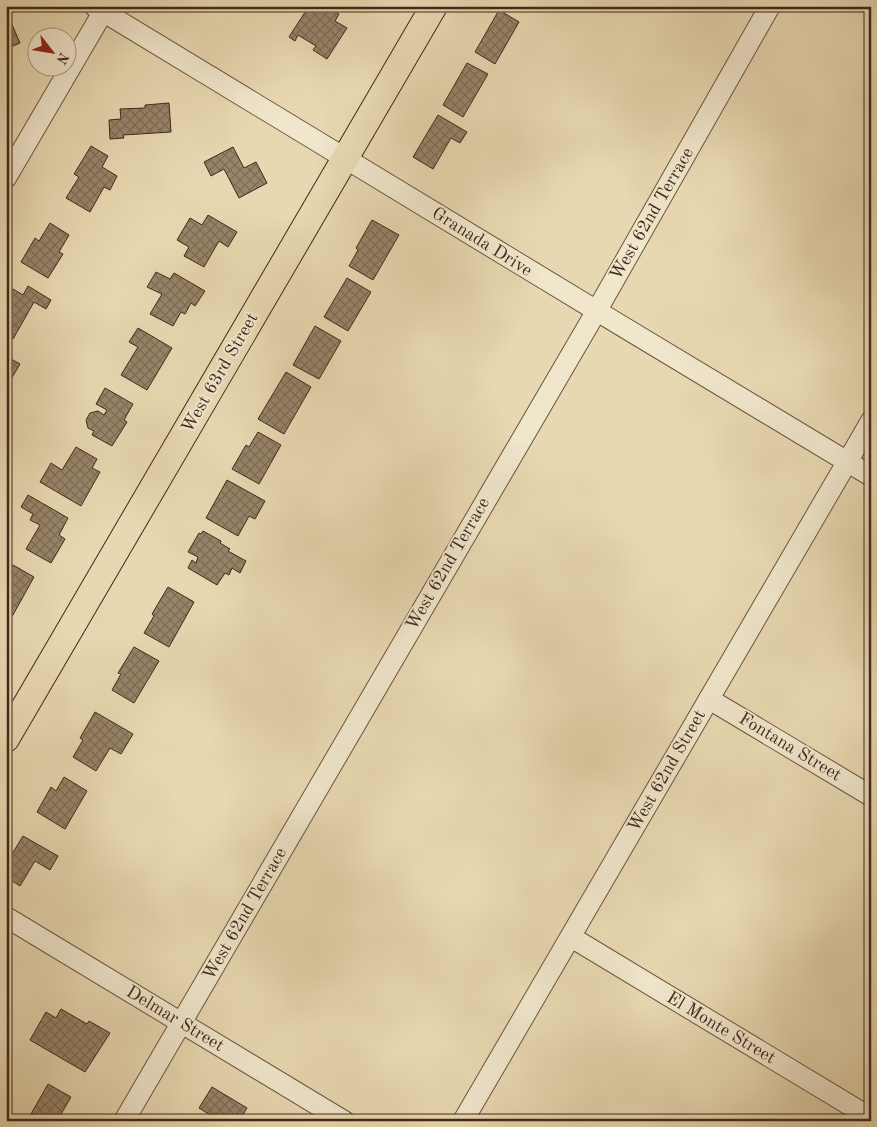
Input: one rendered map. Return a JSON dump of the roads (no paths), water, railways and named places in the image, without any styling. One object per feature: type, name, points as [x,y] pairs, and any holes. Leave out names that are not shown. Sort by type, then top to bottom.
[{"type":"main road","name":"West 63rd Street","points":[[6,740],[434,6]]},
{"type":"street","name":"West 62nd Terrace","points":[[124,1121],[596,312],[770,6]]},
{"type":"street","name":"Granada Drive","points":[[99,9],[596,312],[871,476]]},
{"type":"street","points":[[6,178],[99,9]]},
{"type":"street","name":"West 62nd Street","points":[[463,1121],[871,421]]},
{"type":"street","name":"Fontana Street","points":[[709,699],[871,796]]},
{"type":"street","name":"Delmar Street","points":[[6,917],[344,1121]]},
{"type":"street","name":"El Monte Street","points":[[571,937],[871,1118]]}]
